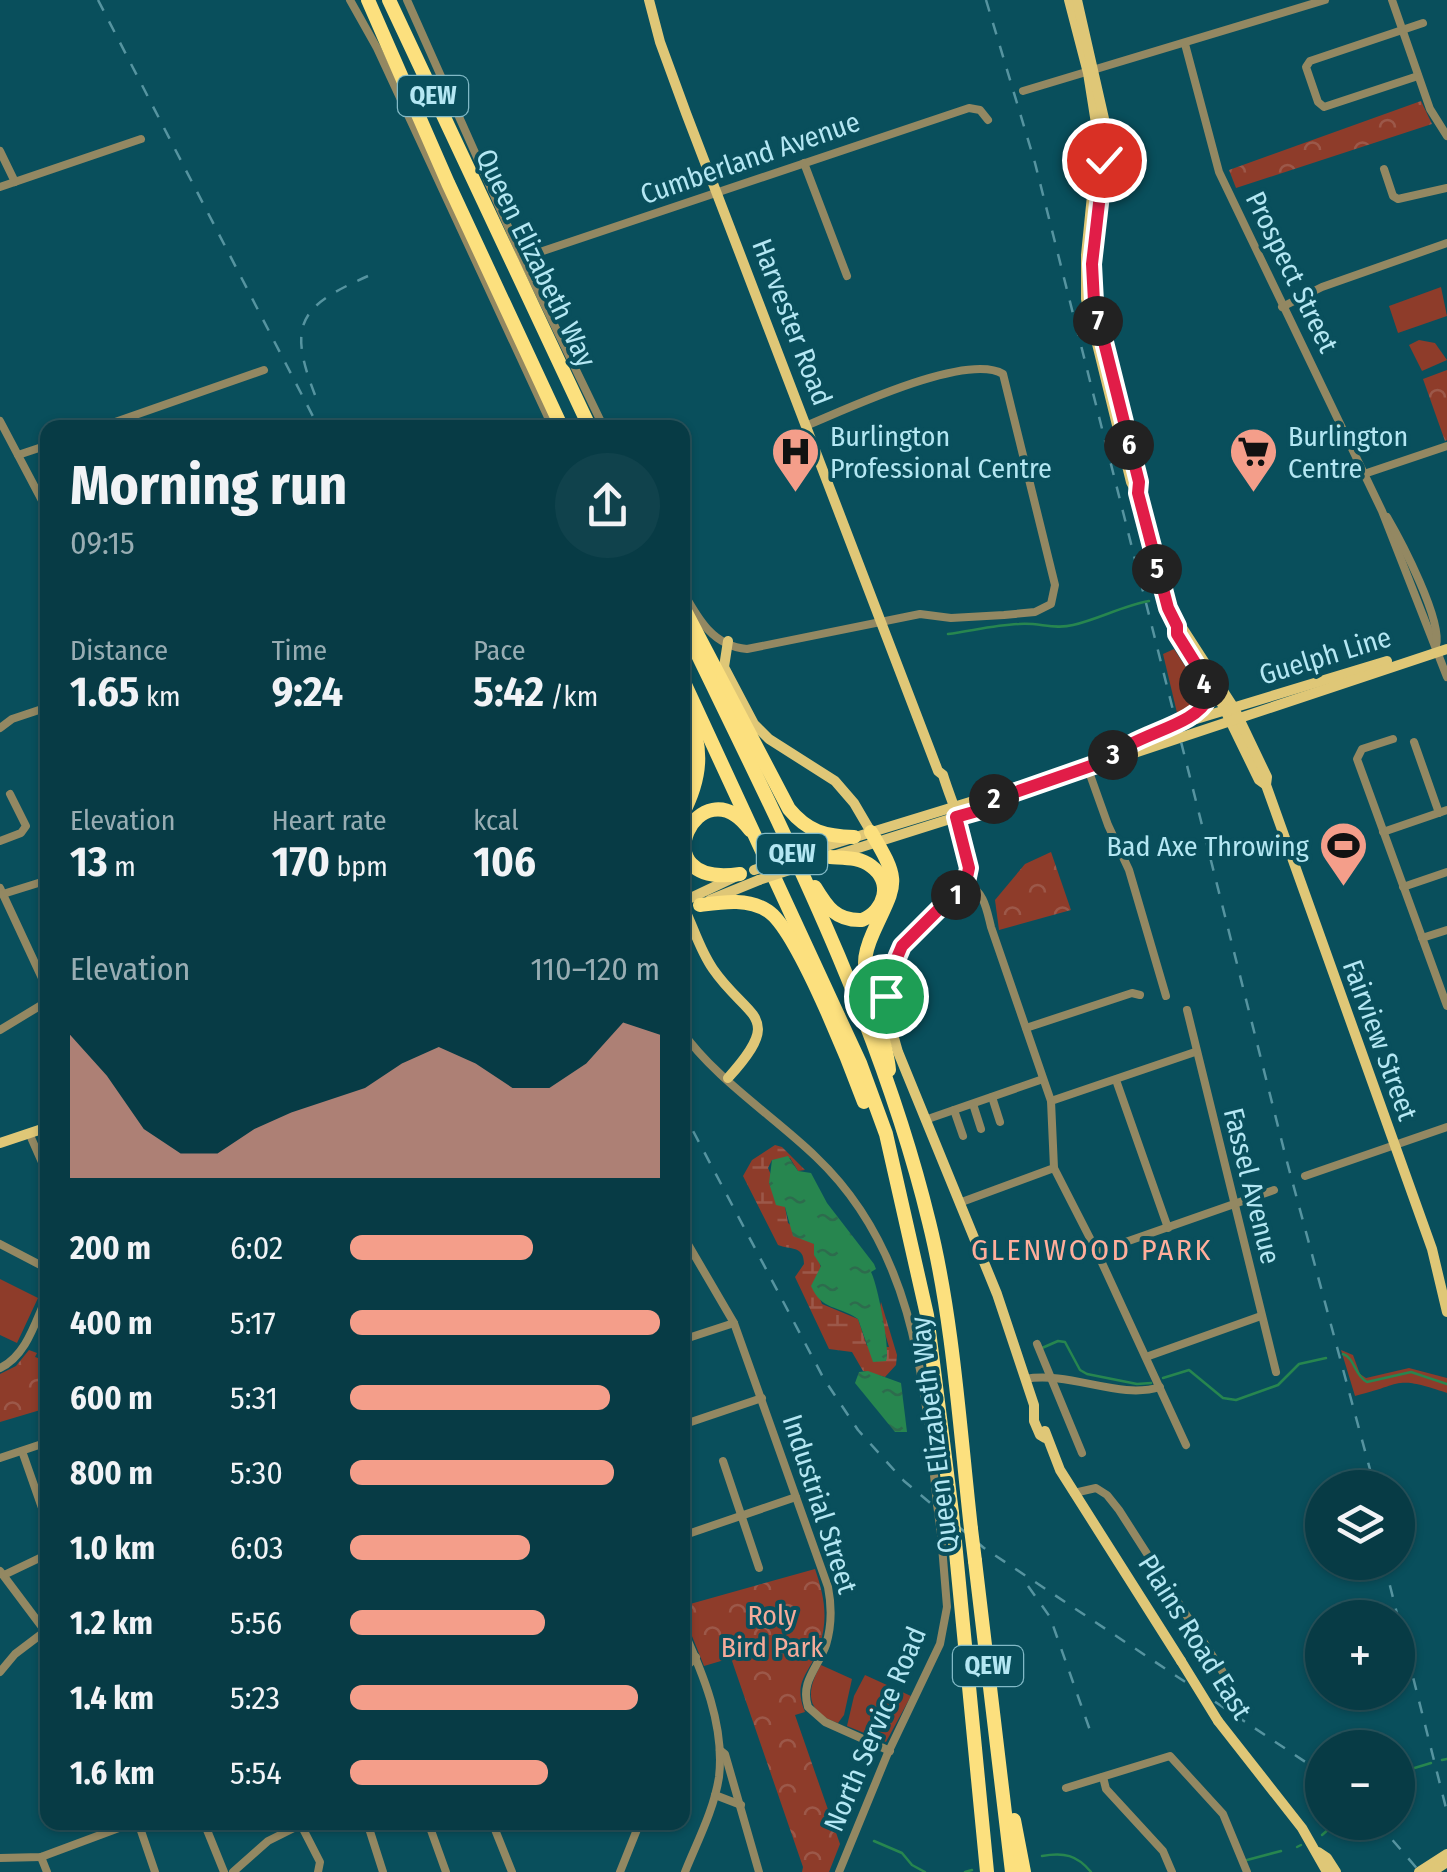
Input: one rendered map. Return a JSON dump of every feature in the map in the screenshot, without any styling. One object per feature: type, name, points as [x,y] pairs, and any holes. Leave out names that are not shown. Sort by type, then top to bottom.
[{"type":"highway","name":"Queen Elizabeth Way","points":[[389,0],[586,420]]},
{"type":"highway","name":"Queen Elizabeth Way","points":[[368,4],[558,420]]},
{"type":"highway","points":[[690,620],[788,809],[810,830],[828,836],[854,837]]},
{"type":"highway","name":"Queen Elizabeth Way","points":[[690,639],[795,859],[859,1009],[890,1091],[930,1223],[946,1316],[1012,1872]]},
{"type":"highway","name":"Queen Elizabeth Way","points":[[690,695],[860,1063],[886,1134],[926,1314],[952,1513],[984,1872]]},
{"type":"highway","points":[[690,716],[700,761],[690,797]]},
{"type":"highway","points":[[690,827],[695,818],[716,809],[733,813],[744,821],[772,868]]},
{"type":"highway","points":[[873,837],[891,870],[893,885],[868,944],[865,964],[889,1064],[890,1091]]},
{"type":"highway","points":[[795,859],[835,915],[852,920],[869,918],[884,898],[881,877],[866,862],[830,857]]},
{"type":"highway","points":[[690,863],[714,877],[751,875]]},
{"type":"highway","points":[[690,907],[752,904],[783,925],[842,1044],[894,1179],[907,1226]]},
{"type":"highway","points":[[1002,1771],[1024,1872]]},
{"type":"main road","name":"Harvester Road","points":[[649,0],[660,42],[946,786],[952,814]]},
{"type":"main road","name":"Fairview Street","points":[[1073,0],[1105,123],[1106,152],[1091,282],[1168,608],[1177,634],[1232,714]]},
{"type":"main road","name":"Fairview Street","points":[[1177,626],[1183,629],[1221,688],[1267,777],[1266,784],[1430,1244],[1447,1312]]},
{"type":"main road","points":[[729,643],[724,667],[754,724],[769,739],[835,781],[854,803],[873,837]]},
{"type":"main road","name":"Guelph Line","points":[[1108,760],[1208,728],[1262,699],[1442,647]]},
{"type":"main road","name":"Guelph Line","points":[[812,856],[830,857],[873,837],[1088,768],[1108,760],[1134,741],[1184,721],[1257,712],[1442,647]]},
{"type":"main road","points":[[1184,721],[1207,702],[1202,674]]},
{"type":"main road","points":[[1221,688],[1237,699],[1262,699]]},
{"type":"main road","points":[[1208,728],[1226,730],[1246,742],[1257,712]]},
{"type":"main road","name":"Harvester Road","points":[[938,771],[952,814]]},
{"type":"main road","points":[[946,786],[959,799],[987,799]]},
{"type":"main road","points":[[952,814],[967,858],[966,882]]},
{"type":"main road","name":"Guelph Line","points":[[690,906],[751,875],[812,856],[854,837],[873,837]]},
{"type":"main road","name":"Guelph Line","points":[[690,906],[751,875]]},
{"type":"main road","name":"Plains Road East","points":[[966,882],[902,946],[890,974],[888,1020],[997,1294],[1036,1413],[1074,1493],[1218,1721],[1318,1852],[1327,1872]]},
{"type":"main road","points":[[690,914],[714,970],[755,1017],[755,1043],[728,1078]]},
{"type":"main road","points":[[0,1143],[40,1130]]},
{"type":"main road","name":"Plains Road East","points":[[1318,1852],[1336,1872]]},
{"type":"main road","points":[[1419,1872],[1447,1854]]},
{"type":"main road","points":[[1432,1872],[1447,1862]]},
{"type":"street","points":[[350,0],[549,420]]},
{"type":"street","points":[[407,0],[522,258],[600,420]]},
{"type":"street","points":[[1023,91],[1325,0]]},
{"type":"street","points":[[1392,0],[1430,110],[1447,136]]},
{"type":"street","points":[[1418,76],[1326,108],[1318,102],[1306,67],[1308,62],[1424,23]]},
{"type":"street","name":"Prospect Street","points":[[1184,44],[1219,172],[1364,474],[1416,572],[1442,647],[1447,678]]},
{"type":"street","name":"Cumberland Avenue","points":[[522,258],[969,108],[980,110],[988,120]]},
{"type":"street","points":[[0,187],[142,139]]},
{"type":"street","points":[[0,151],[15,182]]},
{"type":"street","points":[[804,162],[847,276]]},
{"type":"street","points":[[1384,169],[1393,196],[1398,199],[1447,188]]},
{"type":"street","points":[[1282,307],[1322,287],[1447,243]]},
{"type":"street","points":[[690,600],[706,629],[747,650],[920,614],[951,618],[1035,612],[1051,604],[1056,585],[1003,374],[986,368],[929,377],[808,425]]},
{"type":"street","points":[[121,420],[264,370]]},
{"type":"street","points":[[0,421],[40,497]]},
{"type":"street","points":[[1364,474],[1447,446]]},
{"type":"street","points":[[18,455],[40,448]]},
{"type":"street","points":[[0,728],[12,719],[40,710]]},
{"type":"street","points":[[1393,739],[1358,753],[1357,760],[1446,1000]]},
{"type":"street","points":[[1383,832],[1443,812],[1414,742]]},
{"type":"street","points":[[1088,768],[1129,870],[1166,996]]},
{"type":"street","points":[[0,841],[21,833],[26,826],[10,794]]},
{"type":"street","points":[[1402,887],[1447,872]]},
{"type":"street","points":[[40,882],[1,891],[40,974]]},
{"type":"street","points":[[966,882],[981,893],[987,906],[1051,1101],[1054,1168],[1186,1445]]},
{"type":"street","points":[[1422,938],[1447,930]]},
{"type":"street","points":[[1026,1028],[1132,993],[1140,995]]},
{"type":"street","points":[[0,1013],[3,1028],[40,1006]]},
{"type":"street","name":"Fassel Avenue","points":[[1186,1010],[1276,1372]]},
{"type":"street","name":"North Service Road","points":[[690,1040],[820,1161],[866,1219],[899,1287],[918,1346],[948,1587],[946,1624],[838,1872]]},
{"type":"street","points":[[1051,1101],[1195,1052]]},
{"type":"street","points":[[925,1120],[1043,1079]]},
{"type":"street","points":[[1116,1080],[1168,1228]]},
{"type":"street","points":[[992,1097],[1000,1122]]},
{"type":"street","points":[[973,1104],[980,1129]]},
{"type":"street","points":[[954,1110],[962,1136]]},
{"type":"street","points":[[1305,1176],[1447,1127]]},
{"type":"street","points":[[29,1133],[40,1158]]},
{"type":"street","points":[[959,1203],[1054,1168]]},
{"type":"street","points":[[1097,1252],[1274,1190]]},
{"type":"street","points":[[0,1244],[40,1265]]},
{"type":"street","name":"Industrial Street","points":[[690,1257],[734,1323],[831,1602],[826,1644],[806,1686],[808,1707],[818,1718],[890,1751]]},
{"type":"street","points":[[0,1368],[16,1358],[40,1311]]},
{"type":"street","points":[[1146,1357],[1262,1316]]},
{"type":"street","points":[[690,1337],[734,1323]]},
{"type":"street","points":[[1037,1344],[1082,1454]]},
{"type":"street","points":[[1025,1379],[1050,1376],[1121,1388],[1160,1387]]},
{"type":"street","points":[[690,1422],[762,1398]]},
{"type":"street","points":[[0,1458],[40,1445]]},
{"type":"street","points":[[22,1451],[40,1502]]},
{"type":"street","points":[[724,1461],[759,1568]]},
{"type":"street","points":[[1074,1493],[1086,1488],[1108,1494],[1226,1677],[1231,1692]]},
{"type":"street","points":[[690,1533],[796,1497]]},
{"type":"street","points":[[40,1557],[1,1574],[40,1624]]},
{"type":"street","points":[[0,1672],[14,1654],[40,1636]]},
{"type":"street","points":[[685,1872],[715,1795],[720,1750],[715,1718],[690,1645]]},
{"type":"street","points":[[690,1664],[696,1658]]},
{"type":"street","points":[[720,1750],[725,1754],[760,1872]]},
{"type":"street","points":[[1066,1788],[1170,1756],[1224,1814],[1247,1872]]},
{"type":"street","points":[[1103,1777],[1106,1789],[1162,1851],[1172,1872]]},
{"type":"street","points":[[715,1795],[740,1804]]},
{"type":"street","points":[[0,1858],[42,1857],[100,1830]]},
{"type":"street","points":[[139,1830],[156,1872]]},
{"type":"street","points":[[207,1830],[224,1872]]},
{"type":"street","points":[[233,1872],[268,1841],[291,1830]]},
{"type":"street","points":[[306,1830],[320,1862],[318,1872]]},
{"type":"street","points":[[370,1830],[384,1872]]},
{"type":"street","points":[[431,1830],[446,1872]]},
{"type":"street","points":[[495,1830],[512,1872]]},
{"type":"street","points":[[620,1872],[637,1830]]},
{"type":"street","points":[[42,1857],[47,1872]]},
{"type":"green space","points":[[1421,101],[1432,124],[1236,188],[1229,170]]},
{"type":"green space","points":[[1441,287],[1447,316],[1398,333],[1389,306]]},
{"type":"green space","points":[[1419,340],[1435,343],[1447,360],[1422,371],[1409,345]]},
{"type":"green space","points":[[1447,370],[1447,440],[1445,441],[1423,379]]},
{"type":"green space","points":[[1174,649],[1204,695],[1203,702],[1178,717],[1163,654]]},
{"type":"green space","points":[[1051,852],[1071,910],[999,930],[995,900],[1025,864]]},
{"type":"green space","points":[[775,1145],[805,1170],[798,1171],[790,1158],[772,1160],[768,1168],[788,1223],[814,1244],[821,1269],[822,1304],[858,1319],[867,1346],[889,1347],[879,1313],[881,1302],[897,1355],[896,1365],[885,1377],[863,1371],[852,1352],[829,1349],[795,1277],[804,1264],[802,1254],[778,1245],[743,1176],[752,1160]]},
{"type":"green space","points":[[0,1279],[38,1298],[17,1343],[0,1335]]},
{"type":"green space","points":[[29,1350],[37,1353],[40,1410],[0,1422],[0,1374],[16,1366]]},
{"type":"green space","points":[[1341,1350],[1353,1355],[1360,1374],[1366,1378],[1409,1368],[1447,1378],[1447,1393],[1407,1383],[1355,1396]]},
{"type":"green space","name":"Roly Bird Park","points":[[815,1569],[823,1598],[824,1627],[801,1684],[805,1712],[795,1715],[840,1844],[829,1872],[802,1872],[731,1658],[704,1666],[690,1631],[690,1604]]},
{"type":"green space","points":[[821,1665],[852,1679],[844,1715],[838,1723],[827,1719],[811,1700],[812,1684]]},
{"type":"green space","points":[[865,1675],[911,1696],[886,1742],[847,1726],[854,1696]]},
{"type":"water","points":[[788,1156],[798,1171],[811,1173],[827,1203],[874,1264],[876,1269],[871,1272],[883,1316],[886,1361],[873,1362],[858,1319],[825,1304],[811,1286],[821,1266],[814,1255],[814,1244],[793,1236],[785,1207],[776,1205],[769,1183],[772,1160]]},
{"type":"water","points":[[868,1371],[901,1383],[907,1432],[895,1432],[855,1383],[859,1372]]},
{"type":"waterway","points":[[948,634],[1019,624],[1066,626],[1149,601]]},
{"type":"waterway","points":[[1042,1348],[1065,1342],[1080,1370],[1087,1374],[1151,1383]]},
{"type":"waterway","points":[[1343,1354],[1367,1382],[1411,1372],[1447,1384]]},
{"type":"waterway","points":[[1163,1378],[1189,1370],[1223,1398],[1236,1400],[1278,1385],[1299,1364],[1326,1358]]},
{"type":"waterway","points":[[1442,1760],[1447,1759]]},
{"type":"waterway","points":[[1415,1768],[1431,1763]]},
{"type":"waterway","points":[[874,1841],[902,1853],[925,1872]]},
{"type":"waterway","points":[[1297,1847],[1301,1845]]},
{"type":"waterway","points":[[1247,1860],[1281,1851]]},
{"type":"waterway","points":[[1042,1856],[1070,1856],[1091,1872]]},
{"type":"waterway","points":[[965,1872],[972,1870]]},
{"type":"railway","points":[[98,0],[315,420]]},
{"type":"railway","points":[[986,0],[1035,163],[1286,1158],[1370,1470]]},
{"type":"railway","points":[[315,395],[302,350],[306,320],[327,297],[368,276]]},
{"type":"railway","points":[[690,1125],[824,1379],[858,1430],[904,1481],[984,1548],[1305,1762]]},
{"type":"railway","points":[[1389,1580],[1447,1812]]},
{"type":"railway","points":[[1028,1586],[1050,1617],[1092,1736]]},
{"type":"railway","points":[[1392,1840],[1420,1872]]},
{"type":"place","name":"Burlington Professional Centre","points":[[795,494]]},
{"type":"place","name":"Burlington Centre","points":[[1253,494]]},
{"type":"place","name":"Bad Axe Throwing","points":[[1344,888]]},
{"type":"district","name":"GLENWOOD PARK","points":[[1092,1250]]},
{"type":"route","points":[[886,996],[892,965],[902,946],[966,882],[966,843],[956,817],[988,808],[990,801],[1108,760],[1150,733],[1198,713],[1207,702],[1202,674],[1177,634],[1168,608],[1094,302],[1092,264],[1104,160]]}]
